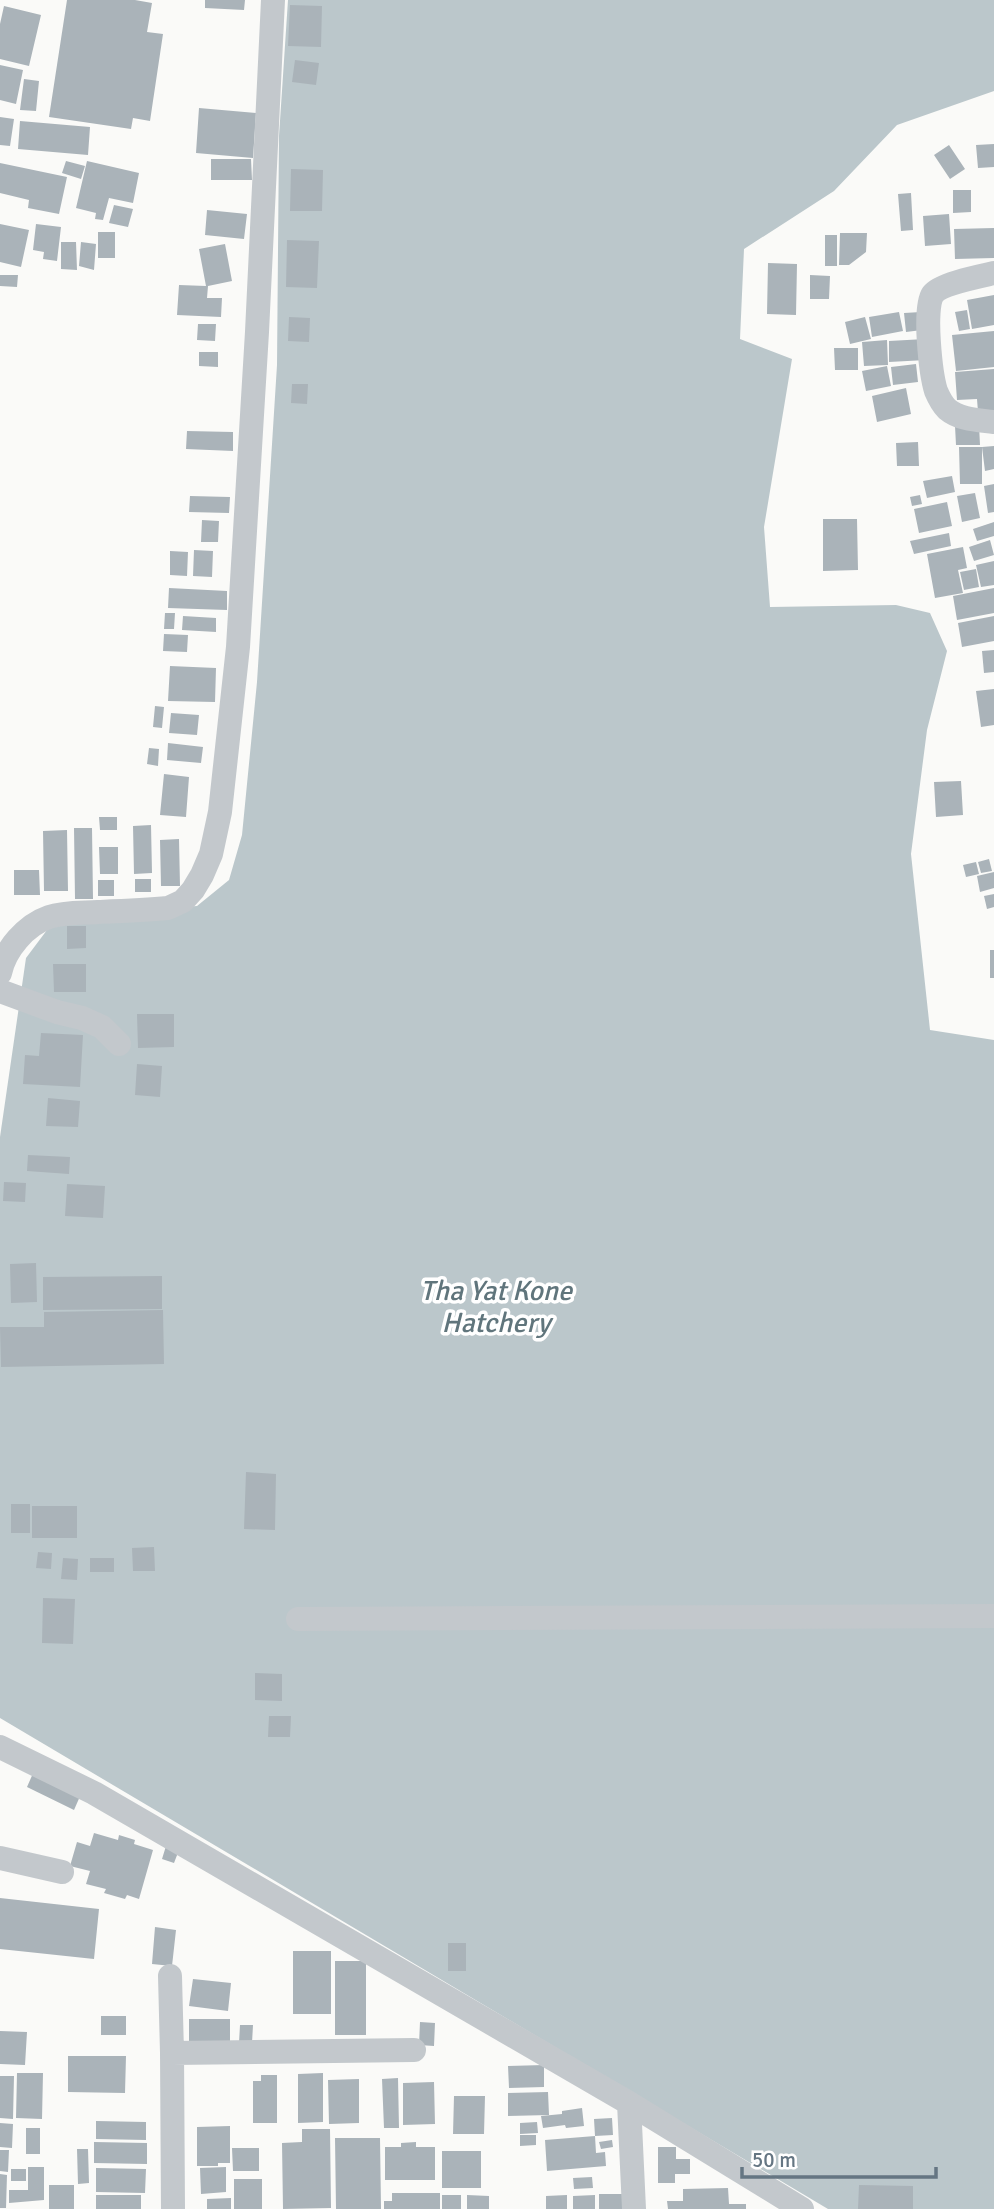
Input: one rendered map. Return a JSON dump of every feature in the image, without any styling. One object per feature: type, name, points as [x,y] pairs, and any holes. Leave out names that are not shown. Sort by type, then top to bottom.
[{"type":"street","points":[[0,973],[8,951],[34,925],[48,918],[66,914],[169,908],[183,901],[193,890],[211,854],[220,812],[238,647],[273,0]]},
{"type":"street","points":[[994,273],[938,289],[930,299],[928,313],[935,388],[942,404],[951,412],[966,418],[994,422]]},
{"type":"street","points":[[0,991],[57,1012],[82,1018],[102,1027],[119,1044]]},
{"type":"street","points":[[298,1619],[994,1616]]},
{"type":"street","points":[[0,1747],[94,1793],[629,2103],[802,2209]]},
{"type":"street","points":[[0,1858],[62,1872]]},
{"type":"street","points":[[170,1976],[173,2209]]},
{"type":"street","points":[[172,2053],[414,2050]]},
{"type":"street","points":[[629,2103],[634,2209]]},
{"type":"water","name":"Tha Yat Kone Hatchery","points":[[288,0],[994,0],[994,91],[897,125],[834,191],[744,249],[740,339],[792,359],[764,527],[770,607],[896,605],[930,613],[947,651],[927,730],[911,854],[930,1030],[994,1040],[994,2209],[828,2209],[0,1718],[0,1137],[26,958],[50,926],[156,909],[197,906],[229,880],[242,835],[257,682],[277,365],[279,136]]},
{"type":"building","points":[[67,0],[135,0],[152,3],[147,32],[163,34],[150,121],[133,118],[131,129],[49,117]]},
{"type":"building","points":[[205,0],[245,0],[244,10],[205,8]]},
{"type":"building","points":[[290,5],[322,6],[321,47],[288,46]]},
{"type":"building","points":[[4,6],[41,15],[29,66],[0,59],[0,24]]},
{"type":"building","points":[[295,60],[319,63],[316,85],[292,82]]},
{"type":"building","points":[[0,65],[23,70],[16,104],[0,100]]},
{"type":"building","points":[[24,79],[39,81],[36,111],[20,110]]},
{"type":"building","points":[[199,108],[256,113],[253,158],[196,153]]},
{"type":"building","points":[[0,117],[14,119],[10,146],[0,145]]},
{"type":"building","points":[[20,121],[90,127],[88,155],[18,149]]},
{"type":"building","points":[[994,144],[994,167],[978,168],[976,145]]},
{"type":"building","points":[[949,145],[965,169],[950,179],[934,155]]},
{"type":"building","points":[[211,159],[251,159],[252,180],[211,180]]},
{"type":"building","points":[[66,161],[85,166],[81,179],[62,173]]},
{"type":"building","points":[[87,161],[139,173],[133,203],[109,198],[103,220],[95,219],[96,213],[76,208]]},
{"type":"building","points":[[0,163],[67,177],[59,214],[28,208],[29,200],[0,193]]},
{"type":"building","points":[[291,169],[323,170],[322,211],[290,211]]},
{"type":"building","points":[[953,190],[971,190],[971,212],[953,213]]},
{"type":"building","points":[[911,193],[913,230],[901,231],[898,194]]},
{"type":"building","points":[[114,205],[133,209],[128,227],[109,223]]},
{"type":"building","points":[[207,210],[247,214],[244,239],[205,235]]},
{"type":"building","points":[[949,214],[951,244],[925,246],[923,216]]},
{"type":"building","points":[[0,224],[29,230],[21,267],[0,262]]},
{"type":"building","points":[[36,224],[61,227],[57,261],[43,259],[44,252],[33,250]]},
{"type":"building","points":[[994,228],[994,258],[955,259],[954,229]]},
{"type":"building","points":[[98,232],[115,232],[115,258],[98,258]]},
{"type":"building","points":[[840,233],[867,233],[866,252],[849,265],[839,265]]},
{"type":"building","points":[[825,235],[837,235],[837,266],[825,266]]},
{"type":"building","points":[[287,240],[319,241],[317,288],[286,287]]},
{"type":"building","points":[[61,242],[76,242],[77,270],[61,269]]},
{"type":"building","points":[[81,242],[96,244],[94,270],[79,266]]},
{"type":"building","points":[[225,244],[232,281],[208,286],[207,298],[222,298],[221,317],[177,315],[179,285],[206,286],[199,249]]},
{"type":"building","points":[[768,263],[797,264],[796,315],[767,314]]},
{"type":"building","points":[[0,275],[18,275],[17,287],[0,286]]},
{"type":"building","points":[[810,275],[830,276],[829,299],[810,299]]},
{"type":"building","points":[[994,295],[994,325],[972,329],[967,300]]},
{"type":"building","points":[[967,310],[970,329],[959,331],[955,312]]},
{"type":"building","points":[[899,312],[903,331],[872,337],[869,317]]},
{"type":"building","points":[[921,312],[922,330],[906,332],[904,313]]},
{"type":"building","points":[[289,317],[310,318],[309,342],[288,341]]},
{"type":"building","points":[[865,317],[871,339],[850,344],[845,322]]},
{"type":"building","points":[[198,324],[216,324],[215,341],[197,340]]},
{"type":"building","points":[[994,331],[994,367],[956,371],[952,335]]},
{"type":"building","points":[[925,339],[926,360],[889,362],[889,341]]},
{"type":"building","points":[[887,340],[888,365],[864,366],[862,342]]},
{"type":"building","points":[[834,348],[858,348],[858,370],[835,370]]},
{"type":"building","points":[[199,352],[218,352],[218,367],[199,366]]},
{"type":"building","points":[[916,364],[918,382],[893,385],[891,367]]},
{"type":"building","points":[[887,366],[891,386],[866,391],[862,371]]},
{"type":"building","points":[[994,369],[994,412],[978,412],[977,399],[957,400],[955,372]]},
{"type":"building","points":[[292,384],[308,384],[307,404],[291,403]]},
{"type":"building","points":[[906,388],[911,414],[877,422],[872,396]]},
{"type":"building","points":[[979,425],[980,445],[956,445],[955,426]]},
{"type":"building","points":[[187,431],[233,432],[233,451],[186,449]]},
{"type":"building","points":[[918,442],[919,466],[897,466],[896,443]]},
{"type":"building","points":[[994,446],[994,469],[985,471],[982,447]]},
{"type":"building","points":[[959,447],[982,447],[982,484],[960,484]]},
{"type":"building","points":[[952,476],[955,492],[927,498],[923,481]]},
{"type":"building","points":[[994,484],[994,512],[988,513],[984,486]]},
{"type":"building","points":[[975,493],[980,518],[962,522],[957,496]]},
{"type":"building","points":[[920,495],[922,504],[912,506],[910,497]]},
{"type":"building","points":[[190,496],[230,497],[229,513],[189,512]]},
{"type":"building","points":[[947,502],[952,526],[919,533],[914,509]]},
{"type":"building","points":[[823,519],[857,519],[858,570],[823,571]]},
{"type":"building","points":[[202,520],[219,521],[218,542],[201,542]]},
{"type":"building","points":[[994,522],[994,536],[977,541],[973,529]]},
{"type":"building","points":[[949,533],[951,546],[914,554],[910,541]]},
{"type":"building","points":[[990,540],[994,555],[974,561],[969,547]]},
{"type":"building","points":[[963,547],[967,568],[958,570],[963,593],[935,598],[927,554]]},
{"type":"building","points":[[194,550],[213,551],[212,577],[193,576]]},
{"type":"building","points":[[170,551],[188,552],[187,576],[170,575]]},
{"type":"building","points":[[994,561],[994,585],[981,587],[976,565]]},
{"type":"building","points":[[976,569],[979,587],[964,590],[960,572]]},
{"type":"building","points":[[169,588],[227,591],[227,610],[168,608]]},
{"type":"building","points":[[994,588],[994,613],[957,620],[953,596]]},
{"type":"building","points":[[165,613],[175,613],[174,629],[164,629]]},
{"type":"building","points":[[183,616],[216,618],[216,632],[182,630]]},
{"type":"building","points":[[994,616],[994,641],[962,647],[958,623]]},
{"type":"building","points":[[164,634],[188,635],[187,652],[163,651]]},
{"type":"building","points":[[994,650],[994,672],[984,673],[982,651]]},
{"type":"building","points":[[170,666],[216,668],[215,702],[168,701]]},
{"type":"building","points":[[994,689],[994,725],[981,727],[976,691]]},
{"type":"building","points":[[155,706],[164,707],[162,728],[153,727]]},
{"type":"building","points":[[171,713],[199,715],[197,735],[169,733]]},
{"type":"building","points":[[168,743],[203,747],[201,763],[167,760]]},
{"type":"building","points":[[149,748],[159,749],[158,766],[147,764]]},
{"type":"building","points":[[164,774],[189,777],[186,817],[160,815]]},
{"type":"building","points":[[961,781],[963,815],[936,817],[934,782]]},
{"type":"building","points":[[99,817],[117,817],[117,830],[100,830]]},
{"type":"building","points":[[151,825],[152,873],[134,874],[133,826]]},
{"type":"building","points":[[74,828],[92,828],[93,899],[75,899]]},
{"type":"building","points":[[67,830],[68,891],[44,891],[43,831]]},
{"type":"building","points":[[179,839],[180,886],[161,886],[160,840]]},
{"type":"building","points":[[99,847],[118,847],[118,874],[100,874]]},
{"type":"building","points":[[989,859],[992,871],[981,873],[978,862]]},
{"type":"building","points":[[976,862],[979,874],[966,877],[963,865]]},
{"type":"building","points":[[14,870],[39,870],[40,895],[14,895]]},
{"type":"building","points":[[994,872],[994,888],[980,892],[977,876]]},
{"type":"building","points":[[135,879],[151,879],[151,892],[135,892]]},
{"type":"building","points":[[98,880],[114,880],[114,896],[98,896]]},
{"type":"building","points":[[994,894],[994,907],[987,909],[984,896]]},
{"type":"building","points":[[67,926],[86,926],[86,948],[67,949]]},
{"type":"building","points":[[990,950],[994,950],[994,978],[990,978]]},
{"type":"building","points":[[53,964],[86,964],[86,992],[54,992]]},
{"type":"building","points":[[137,1014],[174,1014],[174,1047],[138,1048]]},
{"type":"building","points":[[41,1033],[83,1035],[80,1087],[23,1084],[25,1055],[39,1056]]},
{"type":"building","points":[[137,1064],[162,1066],[160,1097],[135,1095]]},
{"type":"building","points":[[48,1098],[80,1101],[78,1127],[46,1126]]},
{"type":"building","points":[[28,1155],[70,1157],[69,1174],[27,1171]]},
{"type":"building","points":[[4,1182],[26,1183],[25,1202],[3,1201]]},
{"type":"building","points":[[67,1184],[105,1186],[103,1218],[65,1216]]},
{"type":"building","points":[[36,1263],[37,1302],[11,1303],[10,1264]]},
{"type":"building","points":[[162,1276],[162,1309],[43,1310],[43,1277]]},
{"type":"building","points":[[163,1310],[164,1364],[1,1367],[0,1327],[44,1327],[44,1312]]},
{"type":"building","points":[[246,1472],[276,1474],[275,1530],[244,1529]]},
{"type":"building","points":[[11,1504],[30,1504],[30,1533],[11,1533]]},
{"type":"building","points":[[32,1506],[77,1506],[77,1538],[32,1538]]},
{"type":"building","points":[[154,1547],[155,1571],[133,1571],[132,1548]]},
{"type":"building","points":[[38,1552],[52,1553],[51,1569],[36,1568]]},
{"type":"building","points":[[63,1558],[78,1559],[77,1580],[61,1579]]},
{"type":"building","points":[[90,1558],[114,1558],[114,1572],[90,1572]]},
{"type":"building","points":[[43,1598],[75,1599],[73,1644],[42,1643]]},
{"type":"building","points":[[255,1673],[282,1674],[282,1701],[255,1700]]},
{"type":"building","points":[[269,1716],[291,1716],[290,1737],[268,1737]]},
{"type":"building","points":[[34,1771],[81,1794],[74,1810],[27,1787]]},
{"type":"building","points":[[94,1833],[118,1840],[119,1835],[135,1840],[134,1844],[153,1850],[139,1899],[127,1895],[125,1899],[104,1893],[106,1889],[86,1884],[90,1871],[70,1866],[77,1842],[90,1846]]},
{"type":"building","points":[[166,1846],[179,1850],[174,1863],[162,1859]]},
{"type":"building","points":[[0,1898],[99,1909],[94,1959],[0,1949]]},
{"type":"building","points":[[155,1927],[176,1930],[172,1966],[152,1964]]},
{"type":"building","points":[[448,1943],[466,1943],[466,1971],[448,1971]]},
{"type":"building","points":[[293,1951],[331,1951],[331,2014],[293,2014]]},
{"type":"building","points":[[335,1961],[366,1961],[366,2035],[335,2035]]},
{"type":"building","points":[[193,1979],[231,1983],[228,2011],[189,2006]]},
{"type":"building","points":[[101,2016],[126,2016],[126,2035],[101,2035]]},
{"type":"building","points":[[189,2019],[230,2019],[230,2047],[189,2047]]},
{"type":"building","points":[[420,2022],[435,2023],[434,2046],[419,2045]]},
{"type":"building","points":[[240,2025],[253,2025],[252,2043],[239,2043]]},
{"type":"building","points":[[0,2031],[27,2032],[25,2065],[0,2064]]},
{"type":"building","points":[[68,2056],[126,2056],[125,2093],[68,2092]]},
{"type":"building","points":[[544,2065],[544,2087],[509,2088],[508,2066]]},
{"type":"building","points":[[17,2073],[43,2073],[42,2119],[16,2118]]},
{"type":"building","points":[[323,2073],[323,2122],[298,2123],[298,2074]]},
{"type":"building","points":[[261,2075],[277,2075],[277,2123],[253,2123],[253,2081],[261,2081]]},
{"type":"building","points":[[0,2076],[14,2076],[13,2119],[0,2118]]},
{"type":"building","points":[[398,2078],[399,2128],[384,2128],[382,2079]]},
{"type":"building","points":[[359,2079],[359,2123],[329,2124],[328,2080]]},
{"type":"building","points":[[434,2082],[435,2124],[403,2125],[403,2083]]},
{"type":"building","points":[[548,2092],[549,2115],[508,2116],[508,2093]]},
{"type":"building","points":[[454,2096],[485,2096],[484,2134],[453,2134]]},
{"type":"building","points":[[582,2108],[584,2126],[543,2128],[541,2116]]},
{"type":"building","points":[[612,2118],[613,2135],[595,2136],[594,2119]]},
{"type":"building","points":[[96,2121],[146,2122],[146,2140],[96,2139]]},
{"type":"building","points":[[537,2122],[538,2133],[520,2134],[520,2123]]},
{"type":"building","points":[[0,2123],[13,2124],[12,2148],[0,2147]]},
{"type":"building","points":[[230,2126],[230,2163],[197,2166],[197,2127]]},
{"type":"building","points":[[26,2128],[40,2128],[40,2154],[26,2154]]},
{"type":"building","points":[[302,2129],[330,2129],[331,2208],[283,2209],[282,2143],[302,2142]]},
{"type":"building","points":[[520,2135],[536,2135],[536,2145],[520,2146]]},
{"type":"building","points":[[595,2136],[596,2153],[605,2152],[606,2166],[547,2171],[545,2140]]},
{"type":"building","points":[[335,2138],[380,2138],[381,2209],[336,2209]]},
{"type":"building","points":[[612,2140],[613,2147],[601,2149],[599,2142]]},
{"type":"building","points":[[94,2142],[147,2143],[147,2164],[94,2163]]},
{"type":"building","points":[[416,2142],[416,2147],[435,2147],[435,2180],[385,2180],[385,2147],[401,2147],[401,2143]]},
{"type":"building","points":[[658,2147],[676,2147],[676,2159],[690,2159],[690,2174],[675,2174],[675,2183],[658,2183]]},
{"type":"building","points":[[232,2148],[259,2148],[259,2171],[233,2171]]},
{"type":"building","points":[[77,2149],[88,2149],[89,2183],[78,2184]]},
{"type":"building","points":[[0,2150],[9,2150],[8,2172],[0,2171]]},
{"type":"building","points":[[442,2151],[481,2151],[481,2188],[442,2188]]},
{"type":"building","points":[[28,2167],[44,2167],[44,2200],[9,2203],[9,2190],[28,2190]]},
{"type":"building","points":[[226,2167],[226,2192],[201,2194],[200,2168]]},
{"type":"building","points":[[96,2168],[146,2169],[145,2193],[96,2192]]},
{"type":"building","points":[[11,2169],[26,2169],[26,2181],[11,2181]]},
{"type":"building","points":[[0,2174],[7,2175],[6,2208],[0,2208]]},
{"type":"building","points":[[592,2177],[593,2188],[574,2189],[573,2178]]},
{"type":"building","points":[[234,2179],[262,2179],[262,2209],[234,2209]]},
{"type":"building","points":[[49,2185],[74,2185],[74,2209],[49,2209]]},
{"type":"building","points":[[859,2185],[913,2186],[913,2209],[858,2209]]},
{"type":"building","points":[[728,2188],[729,2204],[746,2204],[746,2209],[668,2209],[667,2201],[683,2201],[683,2189]]},
{"type":"building","points":[[392,2193],[440,2193],[440,2209],[384,2209],[384,2201],[392,2201]]},
{"type":"building","points":[[599,2194],[623,2194],[623,2209],[599,2209]]},
{"type":"building","points":[[96,2195],[141,2195],[141,2209],[96,2209]]},
{"type":"building","points":[[442,2195],[461,2195],[461,2209],[442,2209]]},
{"type":"building","points":[[467,2195],[489,2196],[489,2209],[467,2209]]},
{"type":"building","points":[[567,2195],[567,2209],[546,2209],[546,2196]]},
{"type":"building","points":[[595,2195],[595,2209],[573,2209],[573,2196]]},
{"type":"building","points":[[231,2198],[231,2209],[207,2209],[207,2199]]}]
